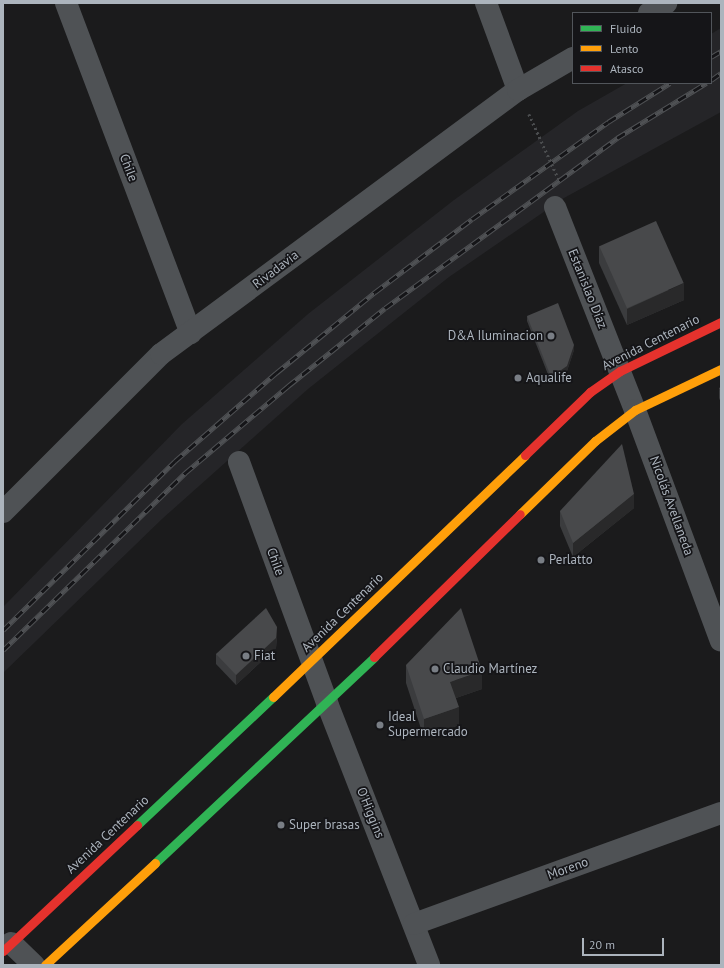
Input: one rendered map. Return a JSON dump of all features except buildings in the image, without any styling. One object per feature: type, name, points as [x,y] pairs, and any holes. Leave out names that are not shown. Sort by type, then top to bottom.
[{"type":"main road","name":"Avenida Centenario","points":[[7,947],[312,661],[590,392],[620,371],[721,322]]},
{"type":"main road","points":[[45,965],[326,703],[595,441],[635,410],[721,369]]},
{"type":"street","name":"Chile","points":[[66,3],[191,333]]},
{"type":"street","points":[[486,3],[518,90]]},
{"type":"street","points":[[651,12],[666,3]]},
{"type":"street","name":"Rivadavia","points":[[3,512],[161,354],[518,90],[572,59]]},
{"type":"street","name":"Estanislao Díaz","points":[[555,208],[620,371]]},
{"type":"street","name":"Nicolás Avellaneda","points":[[620,371],[721,641]]},
{"type":"street","name":"Chile","points":[[239,462],[312,661]]},
{"type":"street","name":"O'Higgins","points":[[312,661],[326,703],[429,965]]},
{"type":"street","name":"Moreno","points":[[414,924],[721,813]]},
{"type":"street","points":[[7,947],[34,965]]},
{"type":"path","points":[[518,90],[568,200],[555,208]]},
{"type":"shaded area","points":[[721,28],[721,112],[564,198],[449,277],[308,389],[162,519],[3,673],[3,607],[182,424],[308,314],[454,200],[578,111],[625,84],[712,84],[712,33]]},
{"type":"railway","points":[[712,56],[721,51]]},
{"type":"railway","points":[[712,79],[721,73]]},
{"type":"railway","points":[[3,630],[175,461],[276,373],[375,292],[472,219],[608,122],[668,84]]},
{"type":"railway","points":[[3,650],[185,473],[288,386],[385,308],[617,138],[704,84]]},
{"type":"traffic: fast","points":[[155,863],[374,657]]},
{"type":"traffic: fast","points":[[137,825],[273,697]]},
{"type":"traffic: slow","points":[[520,514],[595,441],[635,410],[721,369]]},
{"type":"traffic: slow","points":[[273,697],[525,455]]},
{"type":"traffic: slow","points":[[45,965],[155,863]]},
{"type":"traffic: jam","points":[[525,455],[590,392],[620,371],[721,322]]},
{"type":"traffic: jam","points":[[374,657],[520,514]]},
{"type":"traffic: jam","points":[[3,951],[137,825]]},
{"type":"place","name":"D&A Iluminacion","points":[[551,336]]},
{"type":"place","name":"Aqualife","points":[[518,378]]},
{"type":"place","name":"Perlatto","points":[[541,560]]},
{"type":"place","name":"Fiat","points":[[246,656]]},
{"type":"place","name":"Claudio Martínez","points":[[435,669]]},
{"type":"place","name":"Ideal Supermercado","points":[[380,725]]},
{"type":"place","name":"Super brasas","points":[[281,825]]}]
